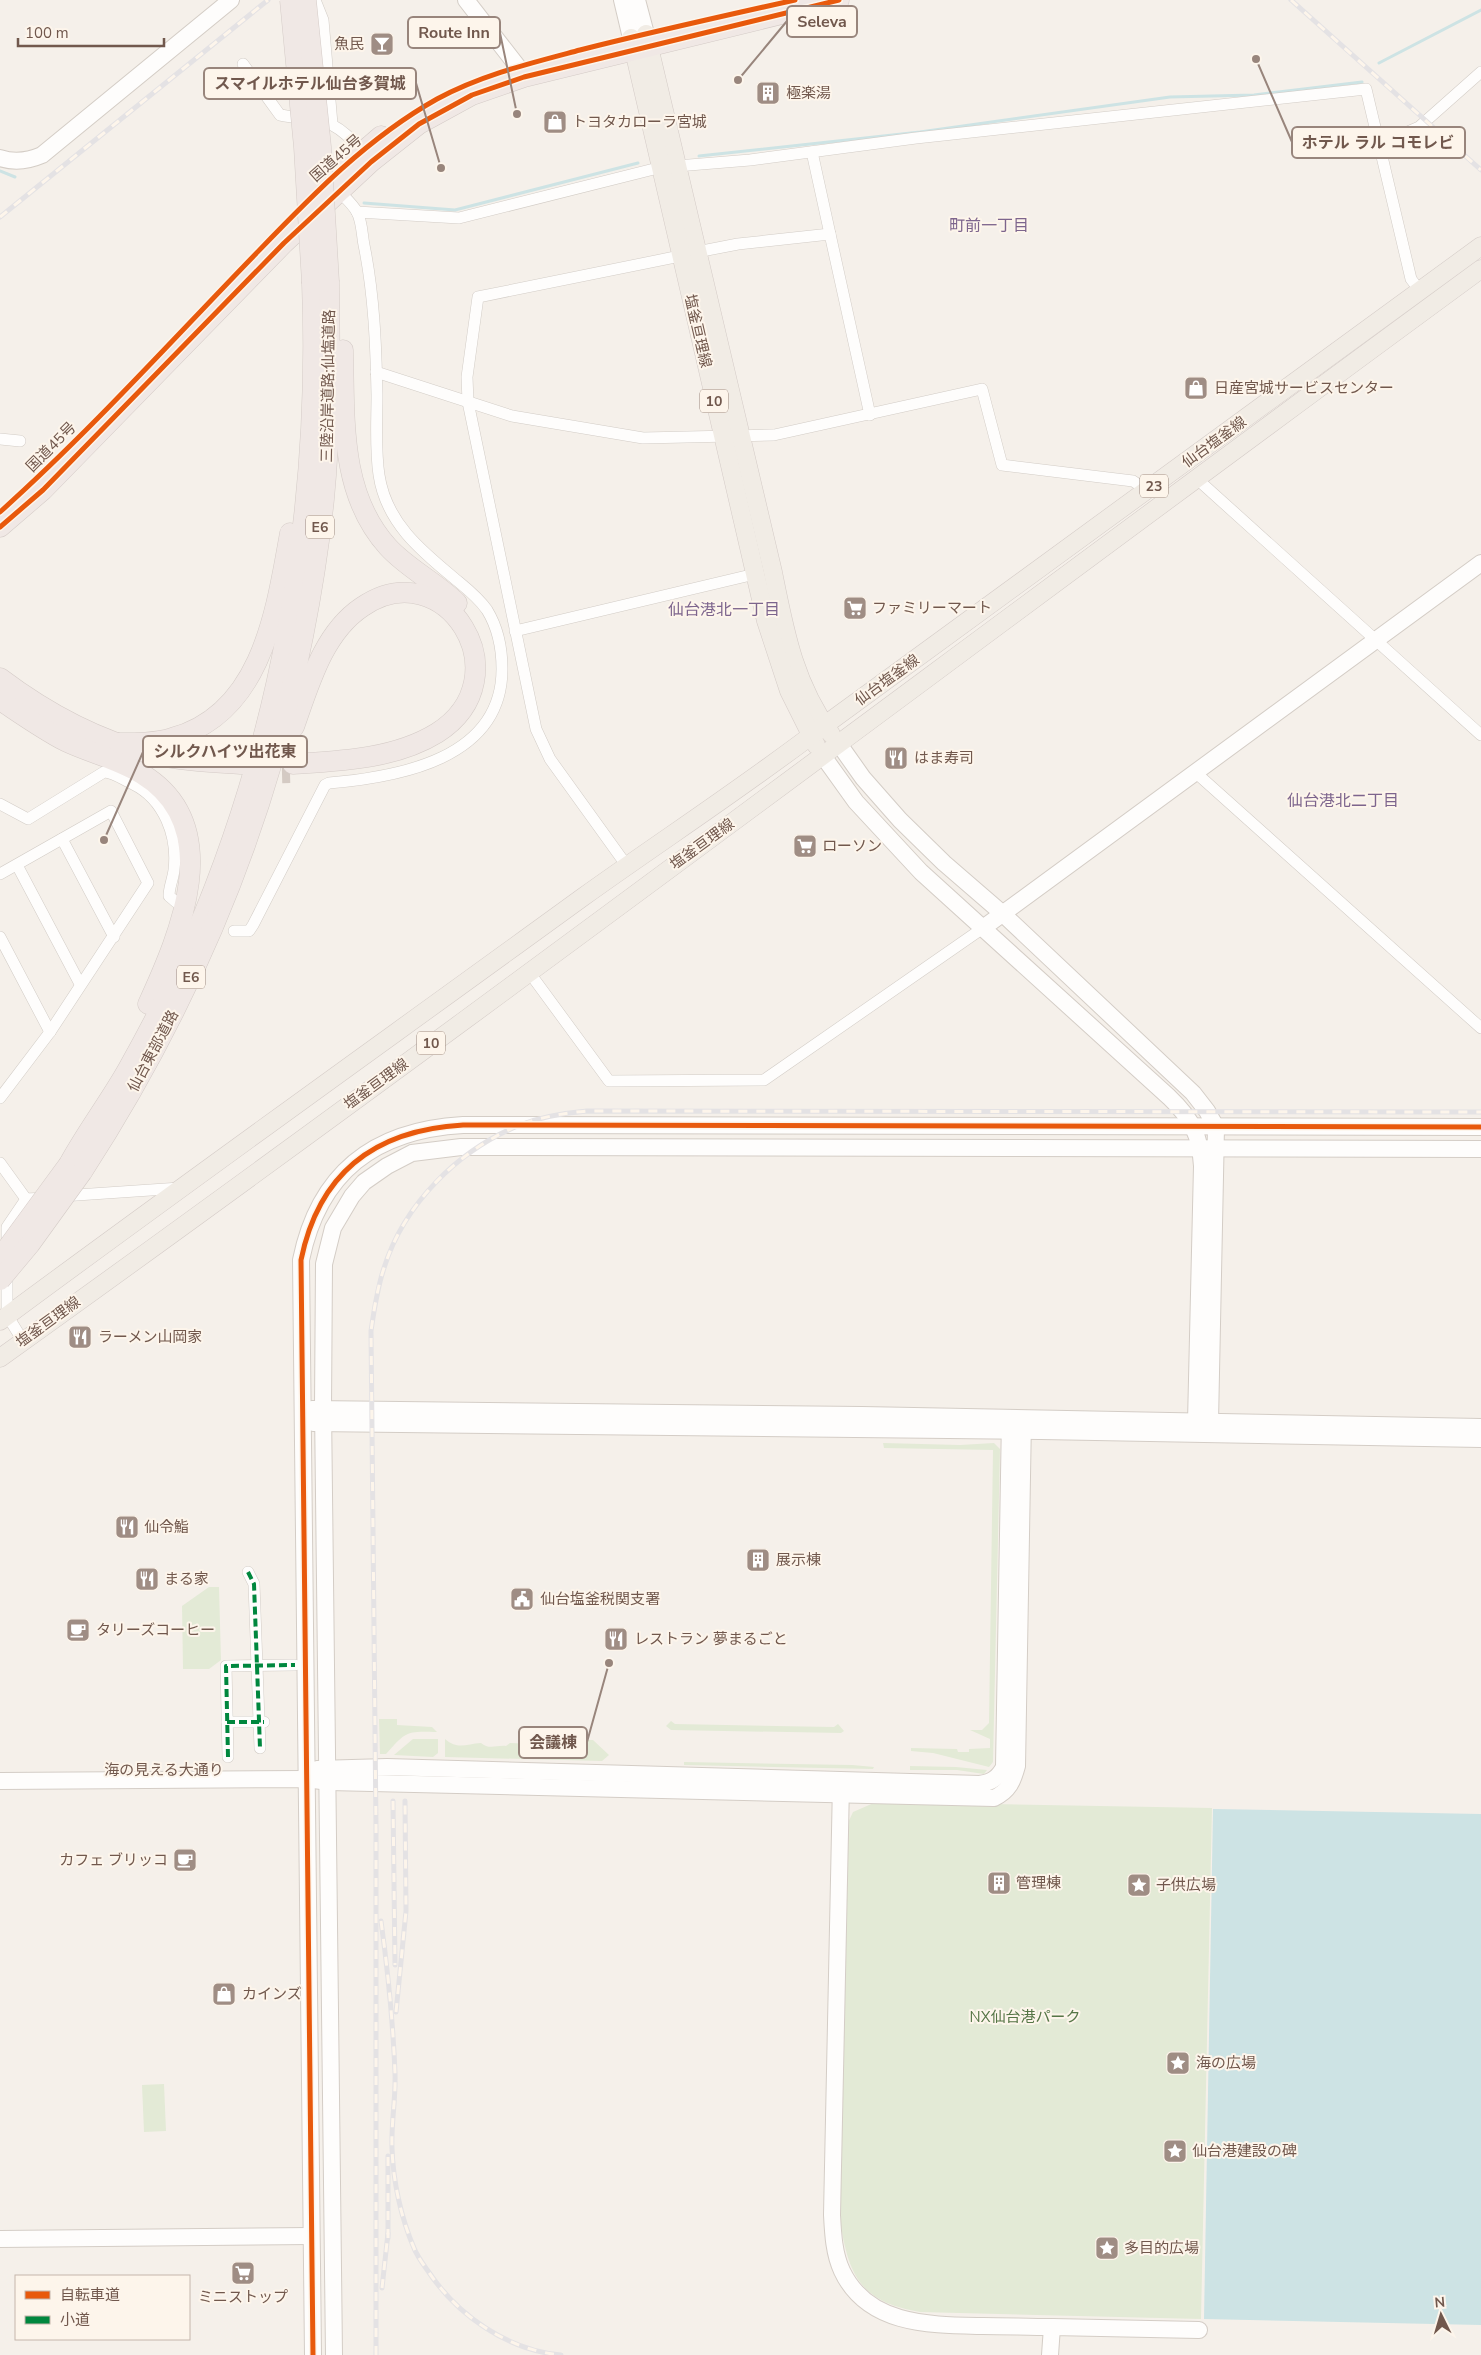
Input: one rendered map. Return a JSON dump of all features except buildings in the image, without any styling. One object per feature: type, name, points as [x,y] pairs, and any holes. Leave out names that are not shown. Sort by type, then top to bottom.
[{"type":"highway","name":"三陸沿岸道路;仙塩道路","points":[[252,768],[306,624],[316,562],[327,456],[330,347],[323,284],[304,156],[290,0]]},
{"type":"highway","points":[[119,743],[150,743],[172,738],[205,725],[236,699],[257,663],[278,591],[296,498],[333,216],[321,147],[306,0]]},
{"type":"highway","name":"国道45号","points":[[334,185],[406,134],[446,108],[472,95],[524,77],[640,42],[795,0]]},
{"type":"highway","name":"国道45号","points":[[0,523],[43,490],[284,244],[362,151],[389,130],[439,98],[465,86],[518,67],[839,0]]},
{"type":"highway","points":[[224,903],[254,846],[313,676],[332,638],[342,625],[363,606],[388,596],[402,594],[432,599],[454,614],[470,636],[477,666],[467,701],[449,724],[417,743],[393,751],[292,769],[367,765],[408,756],[428,749],[459,728],[476,706],[485,680],[485,652],[474,623],[452,598],[389,548],[368,519],[354,487],[323,284]]},
{"type":"highway","points":[[0,678],[32,702],[91,733],[153,754],[252,768]]},
{"type":"highway","points":[[0,700],[64,740],[142,773],[168,796],[178,808],[189,837],[190,873],[181,920],[168,957],[74,1165]]},
{"type":"highway","points":[[98,753],[196,770],[252,768]]},
{"type":"highway","name":"仙台東部道路","points":[[0,1258],[74,1165],[118,1117],[171,1018],[197,967],[246,846],[252,768]]},
{"type":"highway","name":"仙台東部道路","points":[[0,1280],[30,1244],[128,1069],[183,962],[228,851],[252,768]]},
{"type":"main road","name":"塩釜亘理線","points":[[640,42],[731,436],[755,574],[779,662],[795,705],[823,756]]},
{"type":"main road","name":"仙台塩釜線","points":[[825,725],[1481,246]]},
{"type":"main road","name":"仙台塩釜線","points":[[839,744],[1481,269]]},
{"type":"main road","name":"塩釜亘理線","points":[[0,1358],[839,744],[809,700],[786,640],[773,572],[731,436]]},
{"type":"main road","name":"塩釜亘理線","points":[[4,1318],[180,1188],[627,866],[774,764],[825,725]]},
{"type":"street","points":[[0,158],[7,160],[29,160],[42,155],[231,0]]},
{"type":"street","points":[[315,0],[322,20],[332,124]]},
{"type":"street","points":[[466,0],[518,67]]},
{"type":"street","points":[[622,0],[640,42]]},
{"type":"street","points":[[637,0],[640,42]]},
{"type":"street","points":[[243,64],[280,115],[332,124],[346,134],[362,151]]},
{"type":"street","points":[[1378,145],[1419,127],[1481,72]]},
{"type":"street","points":[[357,212],[459,218],[669,167],[1366,89],[1411,279],[1420,291]]},
{"type":"street","points":[[812,152],[870,415]]},
{"type":"street","points":[[234,931],[248,931],[253,926],[326,785],[410,771],[449,754],[463,745],[491,715],[501,688],[501,641],[486,610],[472,593],[410,540],[387,504],[379,476],[376,372],[369,268],[357,212],[334,185]]},
{"type":"street","points":[[627,866],[550,758],[536,729],[468,402],[466,377],[478,297],[738,244],[830,234]]},
{"type":"street","points":[[376,372],[512,416],[643,438],[774,436],[982,389],[1002,465],[1134,481],[1148,490]]},
{"type":"street","points":[[0,439],[20,441]]},
{"type":"street","points":[[1196,478],[1481,734]]},
{"type":"street","points":[[529,972],[609,1081],[764,1080],[1003,914],[1481,564]]},
{"type":"street","points":[[515,631],[755,574]]},
{"type":"street","points":[[839,744],[863,778],[900,820],[944,863],[1003,914],[1192,1093],[1207,1111],[1216,1127],[1209,1148],[1203,1426]]},
{"type":"street","points":[[823,756],[856,802],[887,837],[983,928],[1169,1097],[1183,1111],[1209,1148]]},
{"type":"street","points":[[0,804],[28,819],[100,773],[108,772],[136,785],[146,792],[165,815],[173,841],[174,856],[169,896],[176,902]]},
{"type":"street","points":[[1195,772],[1481,1028]]},
{"type":"street","points":[[0,874],[111,811],[148,883],[50,1032],[0,1098]]},
{"type":"street","points":[[62,839],[114,936]]},
{"type":"street","points":[[17,865],[80,984]]},
{"type":"street","points":[[0,937],[50,1032]]},
{"type":"street","points":[[313,2355],[301,1260],[313,1217],[342,1174],[367,1152],[410,1132],[434,1126],[1481,1127]]},
{"type":"street","points":[[334,2355],[323,1415],[324,1264],[333,1228],[352,1196],[364,1182],[387,1166],[412,1153],[438,1148],[478,1146],[1481,1149]]},
{"type":"street","points":[[0,1163],[26,1199]]},
{"type":"street","points":[[23,1341],[4,1318],[3,1225],[26,1199],[180,1188]]},
{"type":"street","points":[[302,1416],[1016,1425],[1481,1427]]},
{"type":"street","name":"海の見える大通り","points":[[0,1771],[328,1775],[387,1767],[841,1787],[994,1798],[1003,1794],[1013,1782],[1017,1766],[1016,1425]]},
{"type":"street","points":[[1203,1426],[1481,1439]]},
{"type":"street","points":[[248,1572],[254,1584],[257,1665],[262,1722],[260,1748]]},
{"type":"street","points":[[228,1757],[226,1666],[295,1664]]},
{"type":"street","points":[[227,1722],[262,1722]]},
{"type":"street","points":[[0,1781],[306,1774]]},
{"type":"street","points":[[841,1787],[832,2215],[835,2245],[842,2272],[850,2285],[869,2304],[893,2317],[909,2322],[936,2325],[1199,2330]]},
{"type":"street","points":[[0,2239],[312,2236]]},
{"type":"street","points":[[1050,2355],[1052,2327]]},
{"type":"green space","points":[[883,1443],[960,1445],[994,1443],[1000,1449],[993,1762],[989,1767],[933,1753],[911,1751],[911,1748],[957,1749],[958,1752],[969,1752],[969,1749],[990,1748],[990,1739],[970,1730],[982,1730],[989,1723],[993,1450],[884,1448]]},
{"type":"green space","points":[[209,1587],[219,1587],[221,1660],[209,1669],[183,1669],[182,1606]]},
{"type":"green space","points":[[379,1719],[397,1719],[397,1725],[432,1727],[437,1732],[413,1732],[398,1741],[386,1754],[380,1754]]},
{"type":"green space","points":[[671,1721],[675,1724],[834,1727],[838,1724],[844,1731],[841,1733],[671,1730],[666,1726]]},
{"type":"green space","points":[[413,1739],[438,1739],[438,1753],[433,1757],[394,1755]]},
{"type":"green space","points":[[445,1739],[458,1745],[481,1743],[490,1747],[506,1746],[510,1743],[535,1744],[556,1739],[593,1740],[609,1755],[602,1761],[445,1757]]},
{"type":"green space","points":[[684,1762],[874,1767],[873,1769],[684,1765]]},
{"type":"green space","points":[[910,1766],[987,1770],[984,1774],[957,1770],[910,1770]]},
{"type":"green space","name":"NX仙台港パーク","points":[[876,1802],[1212,1808],[1201,2319],[920,2312],[883,2301],[870,2293],[860,2283],[847,2256],[840,2219],[847,1825],[853,1812]]},
{"type":"green space","points":[[164,2084],[166,2131],[144,2132],[142,2085]]},
{"type":"shaded area","points":[[1213,1809],[1481,1814],[1481,2325],[1204,2319]]},
{"type":"waterway","points":[[1379,63],[1481,10]]},
{"type":"waterway","points":[[699,156],[920,132],[1170,97],[1254,95],[1362,82]]},
{"type":"waterway","points":[[364,203],[455,210],[638,163]]},
{"type":"waterway","points":[[0,171],[15,177]]},
{"type":"tunnel","points":[[252,774],[290,773]]},
{"type":"railway","points":[[0,217],[268,0]]},
{"type":"railway","points":[[1291,0],[1481,170]]},
{"type":"railway","points":[[376,2355],[376,1828],[371,1331],[379,1284],[384,1268],[405,1222],[419,1201],[455,1164],[497,1136],[536,1120],[561,1114],[587,1111],[1481,1112]]},
{"type":"railway","points":[[393,1801],[395,1965]]},
{"type":"railway","points":[[396,2012],[406,1911],[405,1801]]},
{"type":"railway","points":[[381,1921],[390,1997],[394,2054],[393,2161],[396,2186],[409,2236],[420,2260],[440,2287],[469,2316],[503,2338],[541,2352],[561,2355]]},
{"type":"railway","points":[[388,2156],[388,2238]]},
{"type":"railway","points":[[382,2288],[388,2233]]},
{"type":"marked path","points":[[248,1572],[254,1584],[260,1748]]},
{"type":"marked path","points":[[228,1757],[226,1666],[295,1665]]},
{"type":"marked path","points":[[227,1722],[264,1722]]},
{"type":"cycle path","points":[[0,512],[94,422],[312,197],[359,154],[410,116],[437,99],[471,83],[525,65],[633,37],[795,0]]},
{"type":"cycle path","points":[[0,527],[43,490],[284,243],[371,162],[419,124],[472,95],[524,77],[839,0]]},
{"type":"cycle path","points":[[313,2355],[301,1260],[310,1229],[322,1202],[337,1180],[356,1161],[378,1147],[403,1136],[432,1129],[463,1125],[1481,1127]]},
{"type":"place","name":"魚民","points":[[382,44]]},
{"type":"place","name":"ホテル ラル コモレビ","points":[[1256,59]]},
{"type":"place","name":"Seleva","points":[[738,80]]},
{"type":"place","name":"極楽湯","points":[[768,93]]},
{"type":"place","name":"Route Inn","points":[[517,114]]},
{"type":"place","name":"トヨタカローラ宮城","points":[[555,122]]},
{"type":"place","name":"スマイルホテル仙台多賀城","points":[[441,168]]},
{"type":"place","name":"日産宮城サービスセンター","points":[[1196,388]]},
{"type":"place","name":"ファミリーマート","points":[[855,608]]},
{"type":"place","name":"はま寿司","points":[[896,758]]},
{"type":"place","name":"シルクハイツ出花東","points":[[104,840]]},
{"type":"place","name":"ローソン","points":[[805,846]]},
{"type":"place","name":"ラーメン山岡家","points":[[80,1337]]},
{"type":"place","name":"仙令鮨","points":[[127,1527]]},
{"type":"place","name":"展示棟","points":[[758,1560]]},
{"type":"place","name":"まる家","points":[[147,1579]]},
{"type":"place","name":"仙台塩釜税関支署","points":[[522,1599]]},
{"type":"place","name":"タリーズコーヒー","points":[[78,1630]]},
{"type":"place","name":"レストラン 夢まるごと","points":[[616,1639]]},
{"type":"place","name":"会議棟","points":[[609,1663]]},
{"type":"place","name":"カフェ ブリッコ","points":[[185,1860]]},
{"type":"place","name":"管理棟","points":[[999,1883]]},
{"type":"place","name":"子供広場","points":[[1139,1885]]},
{"type":"place","name":"カインズ","points":[[224,1994]]},
{"type":"place","name":"海の広場","points":[[1178,2063]]},
{"type":"place","name":"仙台港建設の碑","points":[[1175,2151]]},
{"type":"place","name":"多目的広場","points":[[1107,2248]]},
{"type":"place","name":"ミニストップ","points":[[243,2273]]},
{"type":"district","name":"町前一丁目","points":[[989,226]]},
{"type":"district","name":"仙台港北一丁目","points":[[724,610]]},
{"type":"district","name":"仙台港北二丁目","points":[[1343,801]]}]
